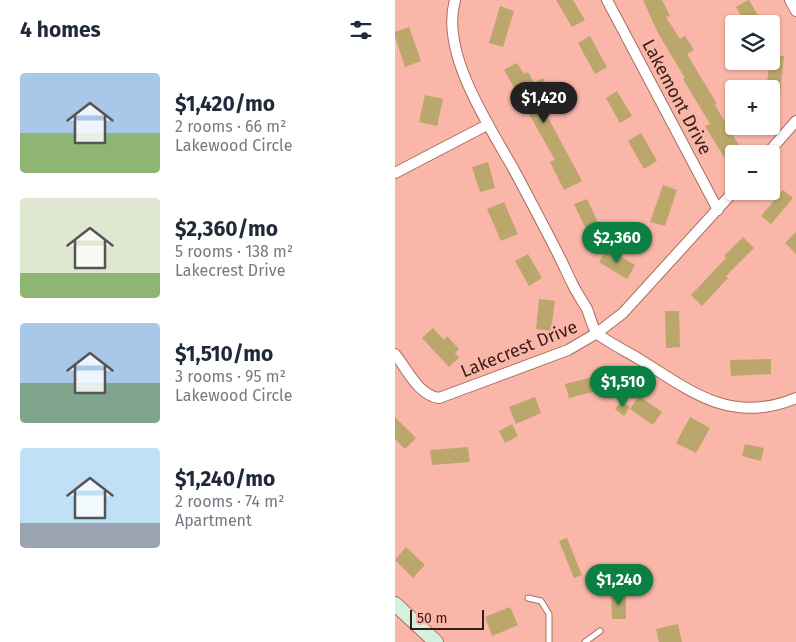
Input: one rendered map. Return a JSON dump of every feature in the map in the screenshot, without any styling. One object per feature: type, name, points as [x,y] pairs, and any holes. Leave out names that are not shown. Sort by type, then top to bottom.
[{"type":"main road","points":[[395,604],[436,642]]},
{"type":"street","points":[[455,0],[452,25],[462,69],[487,125],[512,166],[557,251],[572,284],[586,307],[597,334],[682,386],[730,407],[758,408],[796,398]]},
{"type":"street","name":"Lakemont Drive","points":[[607,0],[718,210]]},
{"type":"street","points":[[790,0],[796,11]]},
{"type":"street","points":[[775,145],[796,121]]},
{"type":"street","points":[[395,173],[487,125]]},
{"type":"street","name":"Lakecrest Drive","points":[[395,354],[421,390],[432,397],[439,398],[568,350],[597,334],[623,313],[726,200]]},
{"type":"lane","points":[[528,598],[541,601],[549,614],[549,642]]},
{"type":"lane","points":[[585,642],[600,631]]},
{"type":"building","points":[[556,0],[573,0],[585,20],[572,27]]},
{"type":"building","points":[[643,0],[662,0],[670,16],[666,17],[680,39],[685,36],[694,50],[687,54],[717,104],[715,105],[725,122],[725,135],[733,135],[739,145],[725,145],[724,157],[705,126],[710,124],[659,35]]},
{"type":"building","points":[[749,0],[758,15],[741,15],[736,7]]},
{"type":"building","points":[[500,6],[514,11],[503,47],[489,43]]},
{"type":"building","points":[[409,27],[421,61],[405,67],[395,32]]},
{"type":"building","points":[[590,36],[607,67],[595,74],[578,43]]},
{"type":"building","points":[[780,56],[784,56],[780,94],[780,80],[767,80],[769,70],[780,70]]},
{"type":"building","points":[[517,63],[524,74],[528,72],[534,83],[543,78],[549,90],[537,97],[582,181],[564,190],[550,162],[555,160],[504,70]]},
{"type":"building","points":[[617,91],[632,116],[620,123],[606,98]]},
{"type":"building","points":[[425,95],[443,99],[437,126],[419,122]]},
{"type":"building","points":[[641,133],[657,161],[644,169],[628,141]]},
{"type":"building","points":[[488,162],[495,188],[480,192],[472,167]]},
{"type":"building","points":[[663,185],[677,190],[665,226],[650,222]]},
{"type":"building","points":[[783,190],[793,198],[771,224],[761,216],[775,200],[780,200],[780,194]]},
{"type":"building","points":[[587,199],[606,240],[594,246],[574,204]]},
{"type":"building","points":[[504,202],[518,234],[501,241],[487,209]]},
{"type":"building","points":[[796,232],[796,254],[785,243]]},
{"type":"building","points":[[743,237],[754,248],[726,276],[728,278],[702,306],[691,295]]},
{"type":"building","points":[[607,249],[635,265],[627,279],[599,262]]},
{"type":"building","points":[[528,254],[542,278],[529,286],[515,261]]},
{"type":"building","points":[[539,299],[555,301],[551,331],[536,329]]},
{"type":"building","points":[[665,311],[679,311],[680,347],[666,348]]},
{"type":"building","points":[[433,328],[444,340],[447,336],[459,349],[455,353],[459,358],[449,367],[422,338]]},
{"type":"building","points":[[771,359],[771,374],[731,376],[730,360]]},
{"type":"building","points":[[601,375],[605,389],[569,398],[565,384]]},
{"type":"building","points":[[639,396],[662,412],[653,425],[630,409]]},
{"type":"building","points":[[535,397],[541,413],[516,424],[509,407]]},
{"type":"building","points":[[621,401],[630,407],[624,416],[615,409]]},
{"type":"building","points":[[395,417],[416,438],[405,449],[395,439]]},
{"type":"building","points":[[690,417],[710,428],[696,453],[676,443]]},
{"type":"building","points":[[512,424],[518,436],[505,443],[499,431]]},
{"type":"building","points":[[745,444],[764,448],[761,461],[742,456]]},
{"type":"building","points":[[468,447],[470,462],[432,465],[430,450]]},
{"type":"building","points":[[567,538],[582,575],[574,578],[559,541]]},
{"type":"building","points":[[406,547],[425,565],[413,578],[395,560]]},
{"type":"building","points":[[611,593],[626,593],[626,619],[612,619]]},
{"type":"building","points":[[510,607],[518,625],[492,636],[485,617]]},
{"type":"building","points":[[678,624],[682,642],[659,642],[656,629]]}]
